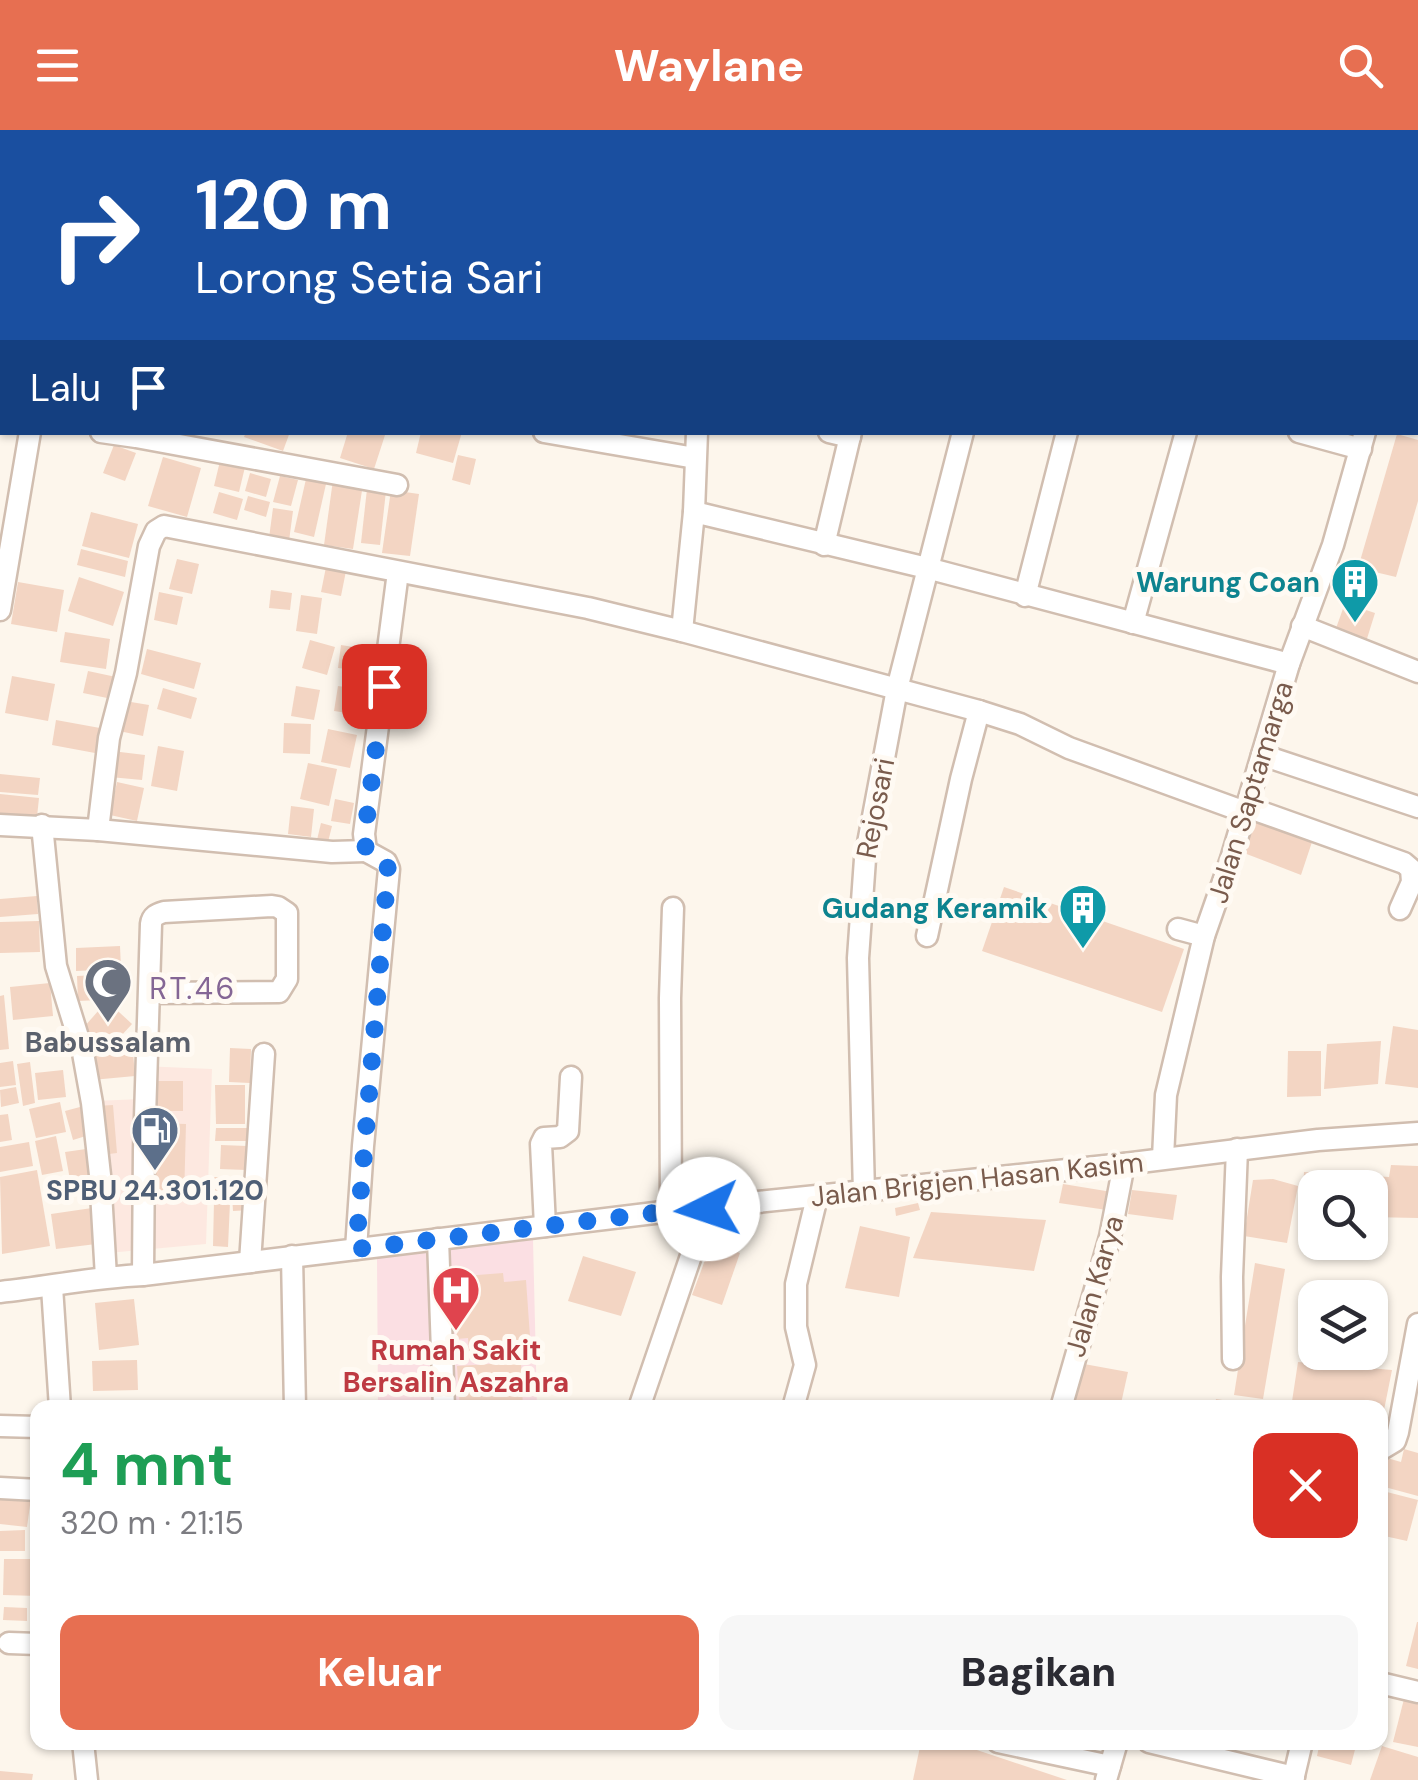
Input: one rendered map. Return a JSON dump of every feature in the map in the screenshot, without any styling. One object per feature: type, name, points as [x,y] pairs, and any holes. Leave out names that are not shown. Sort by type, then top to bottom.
[{"type":"street","points":[[0,610],[29,435]]},
{"type":"street","points":[[137,435],[397,485]]},
{"type":"street","points":[[682,631],[694,512],[697,435]]},
{"type":"street","points":[[824,545],[844,435]]},
{"type":"street","name":"Rejosari","points":[[864,1192],[858,926],[865,859],[898,689],[962,435]]},
{"type":"street","points":[[1026,596],[1066,435]]},
{"type":"street","points":[[1133,623],[1185,435]]},
{"type":"street","points":[[1320,435],[1363,441]]},
{"type":"street","points":[[591,436],[695,458]]},
{"type":"street","name":"Jalan Saptamarga","points":[[1163,1158],[1166,1095],[1204,936],[1363,441]]},
{"type":"street","points":[[694,512],[927,568],[1289,664]]},
{"type":"street","points":[[98,830],[110,738],[149,546],[160,527],[172,527],[588,608],[979,710],[1020,724],[1069,748],[1404,863],[1411,870],[1412,882],[1400,909]]},
{"type":"street","points":[[356,1249],[388,869],[386,862],[366,851],[364,834],[398,572]]},
{"type":"street","points":[[1302,626],[1418,672]]},
{"type":"street","points":[[927,936],[979,710]]},
{"type":"street","points":[[1262,755],[1418,807]]},
{"type":"street","points":[[0,825],[332,852],[366,851]]},
{"type":"street","points":[[42,826],[55,958],[83,1053],[92,1104],[106,1277]]},
{"type":"street","points":[[144,1275],[144,1150],[151,924],[156,915],[164,912],[278,906],[287,913],[288,979],[279,992],[149,993]]},
{"type":"street","points":[[671,1211],[673,908]]},
{"type":"street","points":[[1178,929],[1204,936]]},
{"type":"street","points":[[250,1262],[264,1054]]},
{"type":"street","points":[[545,1226],[541,1144],[544,1138],[563,1136],[569,1128],[570,1077]]},
{"type":"street","name":"Jalan Brigjen Hasan Kasim","points":[[0,1289],[1318,1140],[1418,1134]]},
{"type":"street","points":[[1233,1359],[1237,1149]]},
{"type":"street","name":"Jalan Karya","points":[[1062,1400],[1110,1237],[1124,1164]]},
{"type":"street","points":[[795,1400],[805,1364],[796,1327],[796,1284],[818,1197]]},
{"type":"street","points":[[642,1400],[708,1209]]},
{"type":"street","points":[[438,1239],[444,1400]]},
{"type":"street","points":[[292,1256],[295,1400]]},
{"type":"street","points":[[52,1286],[59,1400]]},
{"type":"street","points":[[1388,1441],[1418,1324]]},
{"type":"street","points":[[0,1426],[30,1426]]},
{"type":"street","points":[[1388,1445],[1418,1447]]},
{"type":"street","points":[[0,1488],[30,1490]]},
{"type":"street","points":[[9,1643],[30,1644]]},
{"type":"street","points":[[1388,1685],[1418,1692]]},
{"type":"street","points":[[84,1750],[86,1780]]},
{"type":"street","points":[[1026,1750],[1108,1773]]},
{"type":"street","points":[[1193,1750],[1294,1779],[1300,1750]]},
{"type":"shaded area","name":"SPBU 24.301.120","points":[[141,1066],[212,1069],[206,1244],[108,1253],[95,1101],[141,1099]]},
{"type":"shaded area","name":"Rumah Sakit Bersalin Aszahra","points":[[533,1240],[537,1400],[378,1400],[377,1257]]},
{"type":"building","points":[[245,435],[289,435],[283,451]]},
{"type":"building","points":[[347,435],[385,435],[374,469],[340,458]]},
{"type":"building","points":[[420,435],[461,435],[453,463],[416,453]]},
{"type":"building","points":[[1397,435],[1418,440],[1418,501],[1396,577],[1358,568]]},
{"type":"building","points":[[114,445],[136,453],[125,481],[103,473]]},
{"type":"building","points":[[458,455],[476,459],[470,485],[452,480]]},
{"type":"building","points":[[163,457],[201,468],[187,517],[148,506]]},
{"type":"building","points":[[220,461],[245,467],[239,492],[214,486]]},
{"type":"building","points":[[250,473],[271,479],[266,497],[245,491]]},
{"type":"building","points":[[280,476],[298,480],[291,506],[273,502]]},
{"type":"building","points":[[306,479],[326,484],[314,537],[294,532]]},
{"type":"building","points":[[333,480],[363,484],[353,549],[324,545]]},
{"type":"building","points":[[367,489],[386,491],[380,545],[361,543]]},
{"type":"building","points":[[391,490],[419,494],[410,556],[382,553]]},
{"type":"building","points":[[219,492],[243,499],[237,520],[213,513]]},
{"type":"building","points":[[248,496],[270,502],[266,517],[244,510]]},
{"type":"building","points":[[273,508],[293,511],[289,541],[269,538]]},
{"type":"building","points":[[91,512],[138,524],[129,558],[82,546]]},
{"type":"building","points":[[81,549],[128,561],[125,577],[77,565]]},
{"type":"building","points":[[177,559],[199,564],[192,594],[169,589]]},
{"type":"building","points":[[327,562],[347,566],[341,596],[321,592]]},
{"type":"building","points":[[79,577],[124,592],[113,626],[68,611]]},
{"type":"building","points":[[18,582],[64,590],[57,632],[11,624]]},
{"type":"building","points":[[271,590],[292,593],[290,610],[269,608]]},
{"type":"building","points":[[159,592],[183,597],[177,625],[154,620]]},
{"type":"building","points":[[301,595],[322,598],[317,634],[296,631]]},
{"type":"building","name":"Warung Coan","points":[[1345,603],[1375,613],[1365,645],[1334,634]]},
{"type":"building","points":[[65,632],[110,639],[106,669],[60,662]]},
{"type":"building","points":[[310,640],[335,647],[327,675],[302,668]]},
{"type":"building","points":[[341,645],[366,649],[363,671],[338,668]]},
{"type":"building","points":[[147,649],[201,663],[194,689],[141,674]]},
{"type":"building","points":[[88,671],[116,677],[112,699],[83,693]]},
{"type":"building","points":[[12,676],[55,684],[48,721],[5,713]]},
{"type":"building","points":[[296,686],[320,690],[314,720],[291,716]]},
{"type":"building","points":[[338,686],[372,691],[368,716],[334,711]]},
{"type":"building","points":[[163,688],[197,698],[191,719],[157,709]]},
{"type":"building","points":[[125,701],[149,705],[143,736],[119,731]]},
{"type":"building","points":[[56,720],[100,728],[95,753],[52,745]]},
{"type":"building","points":[[284,723],[311,724],[310,754],[283,753]]},
{"type":"building","points":[[328,729],[357,735],[350,768],[321,762]]},
{"type":"building","points":[[158,746],[184,751],[177,791],[151,786]]},
{"type":"building","points":[[112,751],[145,755],[142,780],[110,777]]},
{"type":"building","points":[[308,763],[337,769],[329,806],[300,799]]},
{"type":"building","points":[[0,774],[40,778],[38,795],[0,792]]},
{"type":"building","points":[[117,782],[144,788],[137,821],[110,815]]},
{"type":"building","points":[[0,794],[39,798],[37,817],[0,813]]},
{"type":"building","points":[[335,799],[354,803],[350,824],[331,821]]},
{"type":"building","points":[[291,806],[314,809],[311,837],[288,834]]},
{"type":"building","points":[[1257,812],[1315,833],[1301,875],[1244,853]]},
{"type":"building","points":[[321,823],[332,826],[327,846],[316,844]]},
{"type":"building","name":"Gudang Keramik","points":[[1004,887],[1184,949],[1162,1012],[982,951]]},
{"type":"building","points":[[37,896],[38,914],[0,917],[0,899]]},
{"type":"building","points":[[39,921],[40,952],[0,953],[0,922]]},
{"type":"building","points":[[120,946],[121,969],[76,971],[76,948]]},
{"type":"building","points":[[120,974],[121,999],[78,1001],[77,976]]},
{"type":"building","points":[[50,983],[53,1016],[13,1020],[10,987]]},
{"type":"building","points":[[4,995],[9,1049],[0,1050],[0,996]]},
{"type":"building","name":"Babussalam","points":[[107,1001],[132,1024],[109,1049],[84,1027]]},
{"type":"building","points":[[1393,1026],[1418,1030],[1418,1088],[1385,1084]]},
{"type":"building","points":[[1381,1041],[1378,1084],[1324,1089],[1327,1044]]},
{"type":"building","points":[[230,1048],[251,1049],[250,1083],[229,1082]]},
{"type":"building","points":[[1288,1051],[1321,1051],[1321,1096],[1287,1097]]},
{"type":"building","points":[[133,1052],[135,1076],[92,1080],[91,1055]]},
{"type":"building","points":[[13,1061],[16,1085],[0,1087],[0,1063]]},
{"type":"building","points":[[30,1062],[35,1103],[23,1106],[17,1064]]},
{"type":"building","points":[[63,1070],[66,1097],[38,1100],[35,1073]]},
{"type":"building","points":[[152,1081],[183,1081],[183,1111],[152,1111]]},
{"type":"building","points":[[215,1085],[245,1085],[245,1124],[216,1124]]},
{"type":"building","points":[[16,1087],[19,1103],[1,1107],[0,1090]]},
{"type":"building","points":[[60,1102],[66,1132],[36,1138],[29,1109]]},
{"type":"building","points":[[113,1105],[117,1153],[101,1155],[96,1106]]},
{"type":"building","points":[[80,1107],[89,1135],[73,1140],[65,1111]]},
{"type":"building","points":[[8,1114],[12,1140],[0,1142],[0,1115]]},
{"type":"building","points":[[155,1123],[186,1124],[184,1200],[152,1199]]},
{"type":"building","points":[[216,1128],[250,1128],[250,1141],[215,1141]]},
{"type":"building","points":[[56,1136],[63,1171],[42,1175],[35,1141]]},
{"type":"building","points":[[29,1142],[33,1166],[0,1172],[0,1147]]},
{"type":"building","points":[[221,1145],[247,1146],[246,1170],[220,1169]]},
{"type":"building","points":[[86,1149],[93,1188],[72,1191],[65,1152]]},
{"type":"building","points":[[1391,1165],[1418,1166],[1418,1218],[1388,1217]]},
{"type":"building","points":[[37,1170],[50,1246],[2,1254],[0,1177]]},
{"type":"building","points":[[213,1177],[251,1177],[252,1210],[233,1211],[231,1180],[228,1247],[213,1246]]},
{"type":"building","points":[[1273,1179],[1298,1186],[1287,1243],[1244,1236],[1253,1180]]},
{"type":"building","points":[[1063,1184],[1112,1192],[1107,1210],[1059,1203]]},
{"type":"building","points":[[1132,1190],[1177,1195],[1173,1220],[1128,1214]]},
{"type":"building","points":[[918,1203],[920,1210],[896,1216],[895,1208]]},
{"type":"building","points":[[92,1208],[96,1244],[56,1249],[51,1214]]},
{"type":"building","points":[[931,1212],[1046,1220],[1034,1271],[913,1258]]},
{"type":"building","points":[[860,1226],[910,1237],[899,1297],[845,1288]]},
{"type":"building","points":[[711,1244],[740,1253],[722,1305],[692,1295]]},
{"type":"building","points":[[583,1256],[636,1272],[621,1316],[568,1301]]},
{"type":"building","points":[[1255,1263],[1285,1269],[1263,1399],[1234,1395]]},
{"type":"building","points":[[503,1273],[504,1282],[526,1280],[531,1351],[469,1355],[468,1338],[457,1339],[452,1277]]},
{"type":"building","points":[[134,1299],[139,1345],[99,1350],[95,1303]]},
{"type":"building","points":[[137,1360],[138,1390],[93,1391],[92,1361]]},
{"type":"building","points":[[521,1362],[523,1400],[459,1400],[457,1366]]},
{"type":"building","points":[[1298,1362],[1298,1370],[1392,1370],[1386,1400],[1292,1400]]},
{"type":"building","points":[[1084,1364],[1128,1372],[1122,1400],[1074,1400]]},
{"type":"building","points":[[1404,1449],[1418,1453],[1418,1496],[1388,1488],[1388,1458],[1401,1462]]},
{"type":"building","points":[[1388,1492],[1418,1500],[1407,1541],[1388,1537]]},
{"type":"building","points":[[0,1494],[30,1498],[27,1527],[0,1524]]},
{"type":"building","points":[[25,1530],[25,1551],[0,1551],[0,1531]]},
{"type":"building","points":[[4,1559],[30,1559],[30,1596],[3,1595]]},
{"type":"building","points":[[4,1607],[27,1608],[27,1621],[3,1620]]},
{"type":"building","points":[[1418,1622],[1418,1669],[1406,1666]]},
{"type":"building","points":[[1404,1699],[1418,1702],[1418,1747],[1393,1742]]},
{"type":"building","points":[[1388,1748],[1418,1757],[1418,1780],[1370,1780],[1381,1750]]},
{"type":"building","points":[[919,1750],[977,1750],[1067,1780],[913,1780]]},
{"type":"building","points":[[1318,1750],[1355,1750],[1351,1765],[1317,1756]]},
{"type":"building","points":[[0,1771],[33,1774],[32,1780],[0,1780]]},
{"type":"place","name":"Warung Coan","points":[[1355,624]]},
{"type":"place","name":"Gudang Keramik","points":[[1083,950]]},
{"type":"place","name":"Babussalam","points":[[108,1024]]},
{"type":"place","name":"SPBU 24.301.120","points":[[155,1172]]},
{"type":"place","name":"Rumah Sakit Bersalin Aszahra","points":[[456,1332]]},
{"type":"district","name":"RT.46","points":[[193,989]]},
{"type":"route","points":[[384,686],[364,840],[366,851],[386,862],[388,869],[356,1249],[708,1209]]}]
